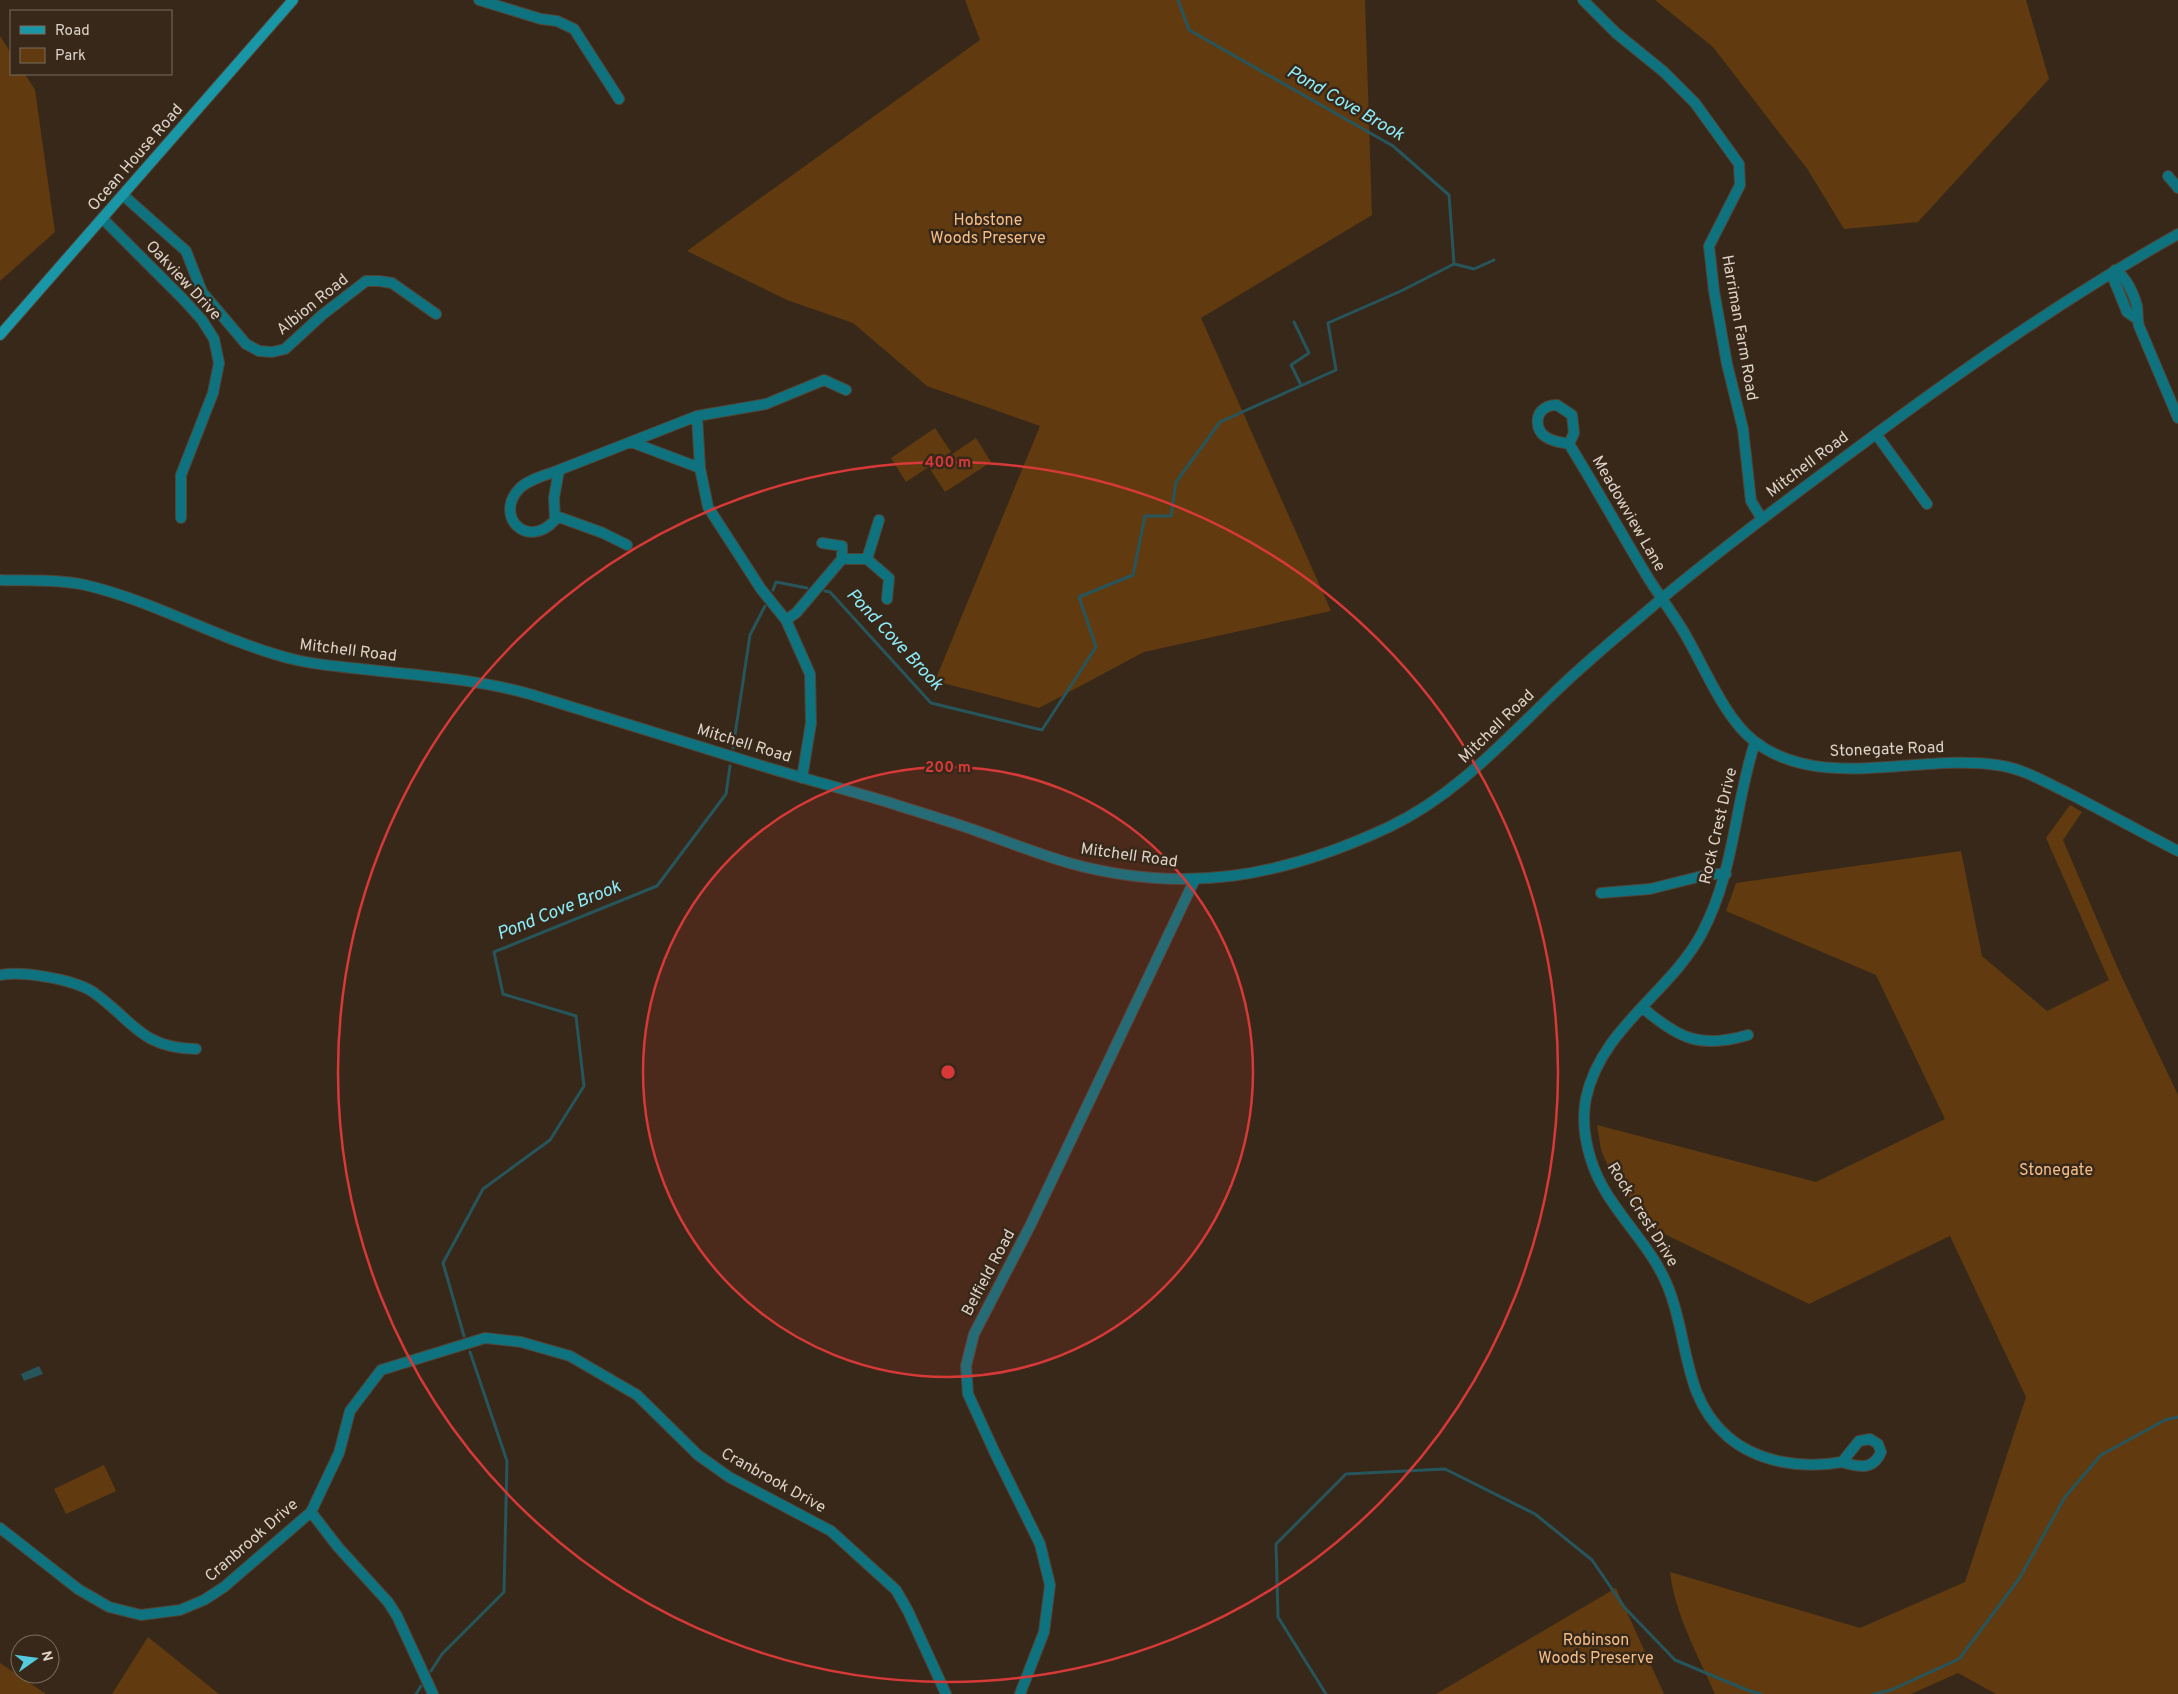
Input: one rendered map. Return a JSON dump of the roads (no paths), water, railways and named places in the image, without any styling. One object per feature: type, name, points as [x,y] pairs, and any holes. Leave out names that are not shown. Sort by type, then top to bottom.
[{"type":"main road","name":"Ocean House Road","points":[[0,335],[292,0]]},
{"type":"street","points":[[479,0],[541,19],[557,21],[574,29],[619,99]]},
{"type":"street","name":"Harriman Farm Road","points":[[1583,0],[1616,33],[1664,72],[1695,103],[1739,164],[1740,185],[1709,246],[1714,291],[1727,364],[1743,429],[1751,501],[1762,519]]},
{"type":"street","points":[[2168,176],[2178,188]]},
{"type":"street","name":"Albion Road","points":[[123,195],[186,251],[202,292],[246,344],[259,351],[272,352],[285,349],[322,315],[366,281],[392,283],[436,314]]},
{"type":"street","name":"Oakview Drive","points":[[103,219],[202,320],[214,339],[219,363],[213,393],[181,474],[181,518]]},
{"type":"street","name":"Mitchell Road","points":[[0,580],[59,581],[82,584],[115,593],[246,645],[309,663],[483,683],[528,694],[802,778],[927,814],[1068,863],[1100,871],[1146,877],[1195,879],[1243,876],[1284,866],[1379,831],[1418,812],[1443,796],[1473,771],[1571,676],[1662,599],[1762,519],[2010,338],[2115,270],[2178,234]]},
{"type":"street","points":[[2115,270],[2114,280],[2127,312],[2137,319],[2178,418]]},
{"type":"street","points":[[559,470],[554,498],[555,520],[546,529],[529,532],[518,528],[511,518],[515,495],[520,488],[559,470],[697,416],[766,404],[824,380],[846,390]]},
{"type":"street","points":[[697,416],[700,468],[708,507],[761,589],[786,620],[810,674],[811,723],[802,778]]},
{"type":"street","points":[[1876,434],[1927,504]]},
{"type":"street","points":[[631,442],[700,468]]},
{"type":"street","name":"Meadowview Lane","points":[[1569,444],[1662,599]]},
{"type":"street","points":[[556,516],[603,533],[627,545]]},
{"type":"street","points":[[867,559],[879,520]]},
{"type":"street","points":[[786,620],[796,613],[842,559],[842,546],[822,543]]},
{"type":"street","points":[[842,559],[867,559],[889,578],[887,599]]},
{"type":"street","name":"Stonegate Road","points":[[1662,599],[1682,629],[1732,717],[1755,742],[1786,759],[1818,768],[1842,769],[1963,762],[1998,765],[2031,774],[2178,851]]},
{"type":"street","name":"Rock Crest Drive","points":[[1755,742],[1746,774],[1726,874],[1714,909],[1688,955],[1671,978],[1612,1042],[1595,1069],[1586,1098],[1584,1126],[1591,1162],[1599,1179],[1652,1255],[1668,1287],[1681,1329],[1689,1373],[1698,1399],[1707,1415],[1727,1436],[1764,1457],[1797,1465],[1821,1466],[1842,1462]]},
{"type":"street","points":[[1601,894],[1650,889],[1710,874],[1726,874]]},
{"type":"street","name":"Belfield Road","points":[[1020,1694],[1044,1632],[1050,1585],[1040,1544],[998,1460],[968,1394],[966,1366],[974,1334],[1032,1224],[1195,879]]},
{"type":"street","points":[[0,975],[13,973],[52,979],[91,991],[144,1036],[177,1049],[196,1049]]},
{"type":"street","points":[[1642,1008],[1669,1029],[1687,1038],[1721,1041],[1748,1035]]},
{"type":"street","name":"Cranbrook Drive","points":[[0,1528],[78,1588],[109,1607],[141,1615],[180,1610],[204,1600],[224,1588],[311,1512],[339,1453],[350,1411],[381,1370],[485,1338],[530,1344],[570,1356],[637,1395],[698,1455],[729,1477],[831,1531],[896,1590],[946,1694]]},
{"type":"street","points":[[311,1512],[338,1546],[388,1602],[397,1616],[433,1694]]},
{"type":"water","points":[[39,1366],[43,1374],[24,1381],[21,1374]]},
{"type":"waterway","name":"Pond Cove Brook","points":[[825,591],[830,592],[931,703],[1042,730],[1096,647],[1079,597],[1133,575],[1145,516],[1171,516],[1176,482],[1220,422],[1336,370],[1328,323],[1401,291],[1454,264],[1449,195],[1393,146],[1189,30],[1178,0]]},
{"type":"waterway","points":[[1454,264],[1474,269],[1494,260]]},
{"type":"waterway","points":[[1294,322],[1309,353],[1291,365],[1301,385]]},
{"type":"waterway","name":"Pond Cove Brook","points":[[773,590],[776,582],[807,588]]},
{"type":"waterway","name":"Pond Cove Brook","points":[[733,748],[750,635],[765,606]]},
{"type":"waterway","name":"Pond Cove Brook","points":[[464,1336],[443,1263],[483,1189],[550,1140],[584,1086],[576,1016],[503,994],[494,952],[657,886],[726,794],[730,766]]},
{"type":"waterway","name":"Pond Cove Brook","points":[[431,1671],[442,1654],[504,1592],[507,1461],[470,1352]]},
{"type":"waterway","points":[[1874,1694],[1891,1690],[1959,1659],[2019,1579],[2065,1497],[2101,1455],[2165,1420],[2178,1417]]},
{"type":"waterway","points":[[1326,1694],[1278,1617],[1276,1544],[1346,1474],[1445,1469],[1535,1514],[1592,1560],[1625,1608],[1675,1660],[1761,1694]]},
{"type":"waterway","name":"Pond Cove Brook","points":[[416,1694],[421,1686]]},
{"type":"park label","name":"Hobstone Woods Preserve","points":[[988,230]]},
{"type":"park label","name":"Stonegate","points":[[2056,1171]]},
{"type":"park label","name":"Robinson Woods Preserve","points":[[1596,1650]]}]
